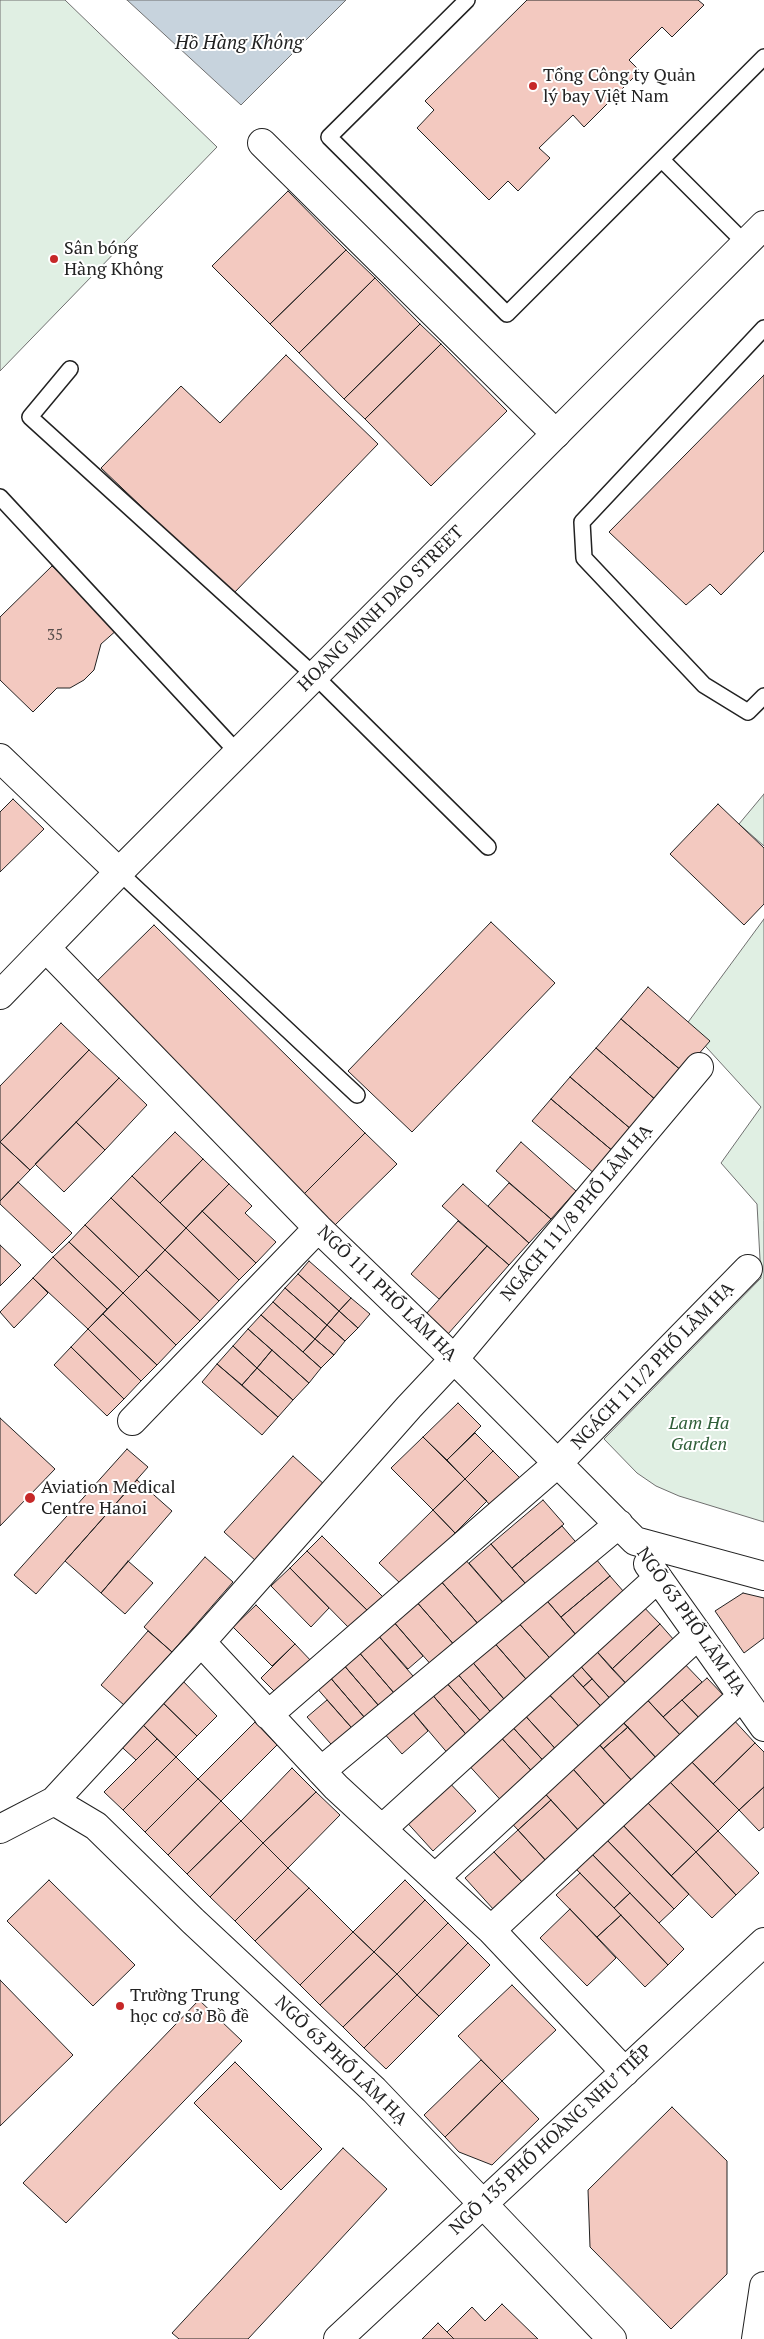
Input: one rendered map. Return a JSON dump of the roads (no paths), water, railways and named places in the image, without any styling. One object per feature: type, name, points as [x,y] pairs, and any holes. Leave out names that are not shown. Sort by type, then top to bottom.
[{"type":"street","points":[[262,143],[556,434]]},
{"type":"street","name":"HOANG MINH DAO STREET","points":[[0,995],[47,949],[119,872],[755,234]]},
{"type":"street","points":[[0,758],[119,872]]},
{"type":"street","name":"NGÕ 111 PHỐ LÂM HẠ","points":[[47,949],[318,1228],[454,1359],[627,1533],[764,1576]]},
{"type":"street","name":"NGÁCH 111/8 PHỐ LÂM HẠ","points":[[0,1829],[54,1801],[201,1642],[409,1406],[454,1359],[700,1068]]},
{"type":"street","points":[[132,1421],[318,1228]]},
{"type":"street","name":"NGÁCH 111/2 PHỐ LÂM HẠ","points":[[268,1715],[558,1463],[748,1269]]},
{"type":"street","points":[[321,1771],[627,1533]]},
{"type":"street","name":"NGÕ 63 PHỐ LÂM HẠ","points":[[627,1533],[657,1579],[764,1727]]},
{"type":"street","points":[[383,1828],[657,1579]]},
{"type":"street","points":[[435,1878],[698,1635]]},
{"type":"street","points":[[201,1642],[321,1771],[491,1930],[625,2072]]},
{"type":"street","points":[[491,1930],[742,1696]]},
{"type":"street","name":"NGÕ 63 PHỐ LÂM HẠ","points":[[54,1801],[96,1826],[193,1922],[374,2090],[612,2339]]},
{"type":"street","name":"NGÕ 135 PHỐ HOÀNG NHƯ TIẾP","points":[[338,2339],[764,1942]]},
{"type":"street","points":[[756,2339],[764,2286]]},
{"type":"lane","points":[[467,0],[330,138],[507,314],[764,58]]},
{"type":"lane","points":[[662,160],[755,234]]},
{"type":"lane","points":[[764,328],[582,522],[584,558],[704,685],[748,712],[764,696]]},
{"type":"lane","points":[[70,369],[30,417],[314,676],[488,847]]},
{"type":"lane","points":[[0,497],[238,753]]},
{"type":"lane","points":[[119,872],[357,1095]]},
{"type":"water","name":"Hồ Hàng Không","points":[[127,0],[346,0],[241,105]]},
{"type":"place","name":"Tổng Công ty Quản lý bay Việt Nam","points":[[533,86]]},
{"type":"place","name":"Sân bóng Hàng Không","points":[[54,259]]},
{"type":"place","name":"Aviation Medical Centre Hanoi","points":[[30,1498]]},
{"type":"place","name":"Trường Trung học cơ sở Bồ đề","points":[[120,2006]]},
{"type":"park label","name":"Lam Ha Garden","points":[[699,1434]]}]
